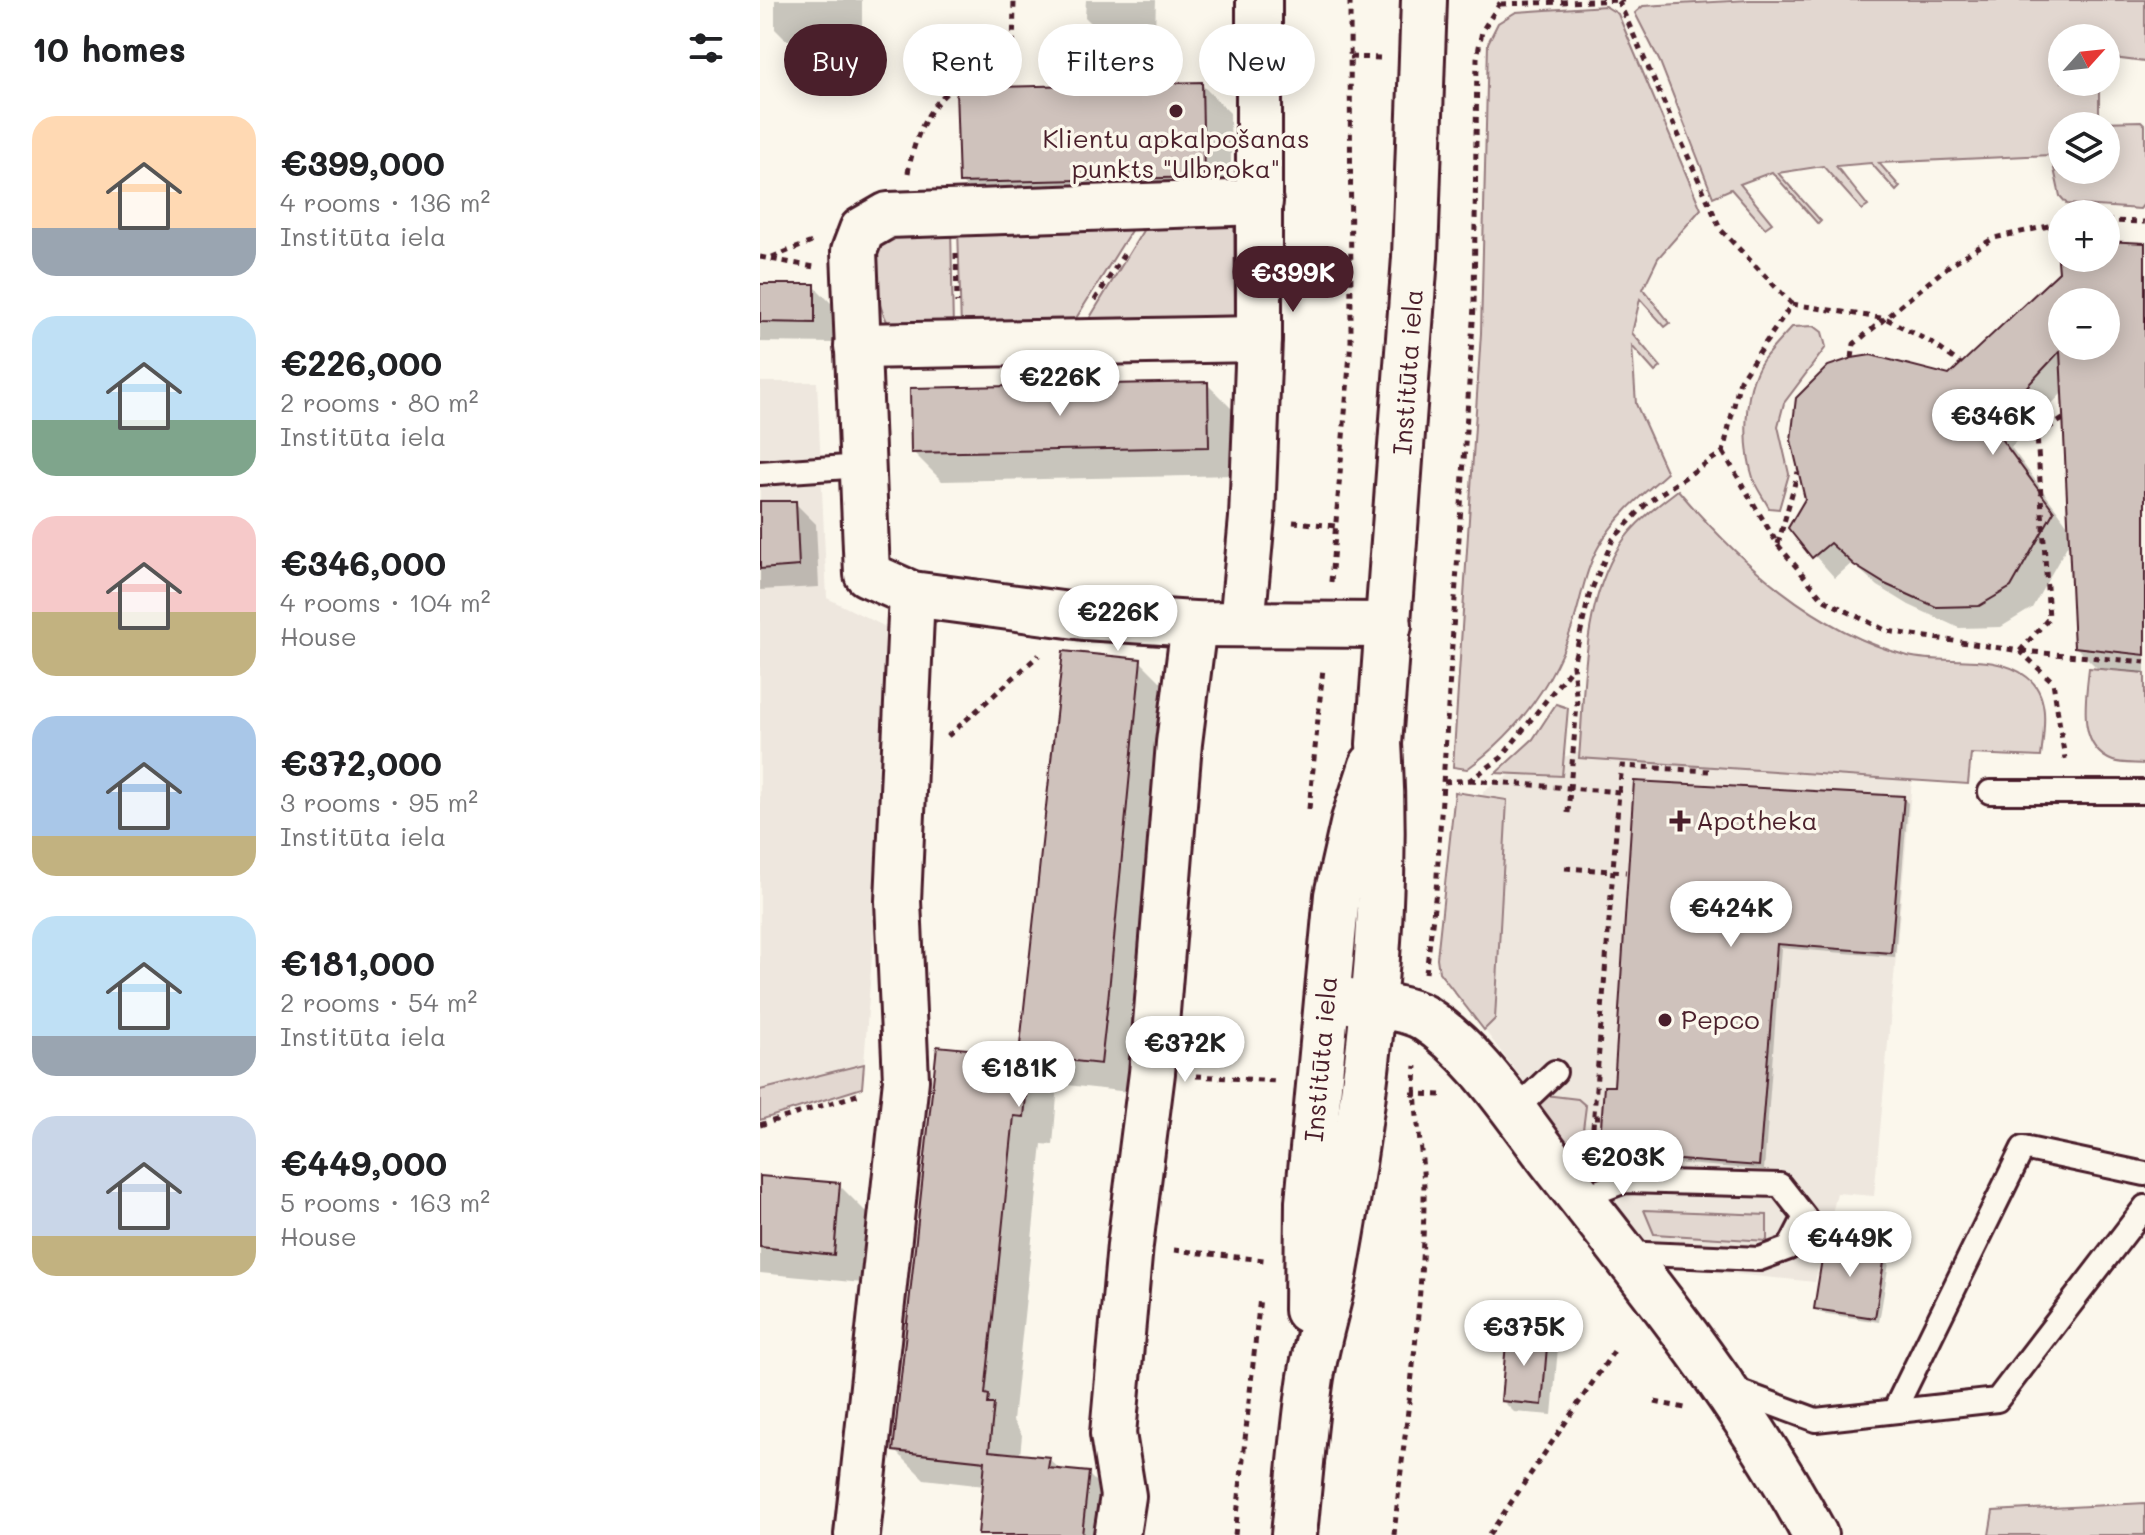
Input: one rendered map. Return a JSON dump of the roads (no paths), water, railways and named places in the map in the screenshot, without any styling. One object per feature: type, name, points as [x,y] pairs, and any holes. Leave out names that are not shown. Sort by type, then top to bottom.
[{"type":"street","points":[[1242,624],[1252,518],[1259,339],[1259,0]]},
{"type":"street","name":"Institūta iela","points":[[1294,1535],[1310,1381],[1337,1259],[1362,1090],[1370,1004],[1384,820],[1379,744],[1415,257],[1424,0]]},
{"type":"street","points":[[1260,202],[955,212],[881,222],[854,251],[867,574],[912,594],[1084,617],[1194,624],[1389,625]]},
{"type":"street","points":[[857,346],[1259,339]]},
{"type":"street","points":[[857,1535],[906,1080],[898,901],[912,594]]},
{"type":"street","points":[[1117,1535],[1123,1496],[1113,1434],[1130,1245],[1152,1073],[1179,743],[1194,624]]},
{"type":"street","name":"Institūta iela","points":[[1310,1381],[1308,1202],[1337,895],[1354,820],[1379,744]]},
{"type":"street","points":[[1327,998],[1421,1016],[1447,1035],[1502,1098],[1581,1198],[1725,1387],[1783,1476],[1815,1535]]},
{"type":"lane","points":[[760,473],[862,466]]},
{"type":"lane","points":[[1990,792],[2145,792]]},
{"type":"lane","points":[[1502,1098],[1555,1072]]},
{"type":"lane","points":[[1894,1411],[2023,1148],[2145,1174]]},
{"type":"lane","points":[[1581,1198],[1625,1181],[1780,1185],[1805,1217],[1789,1248],[1759,1259],[1623,1253]]},
{"type":"lane","points":[[1725,1387],[1816,1420],[1997,1400],[2145,1207]]},
{"type":"place","name":"Klientu apkalpošanas punkts \"Ulbroka\"","points":[[1176,111]]},
{"type":"place","name":"Apotheka","points":[[1680,821]]},
{"type":"place","name":"Pepco","points":[[1665,1020]]}]
